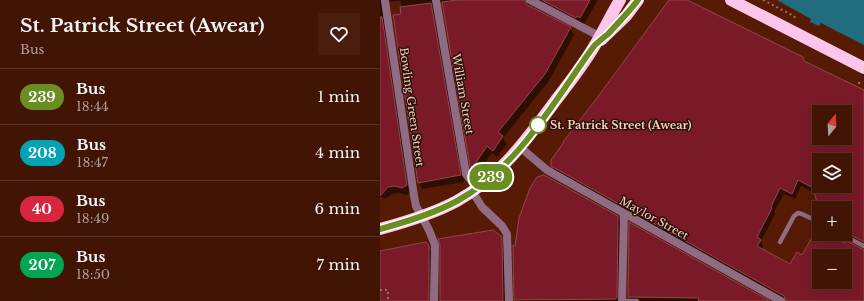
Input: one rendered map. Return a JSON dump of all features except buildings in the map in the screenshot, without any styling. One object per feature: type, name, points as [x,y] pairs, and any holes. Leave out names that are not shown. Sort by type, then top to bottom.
[{"type":"highway","points":[[380,229],[421,216],[451,204],[474,190],[521,148],[597,41],[620,0]]},
{"type":"highway","points":[[597,41],[626,16],[638,0]]},
{"type":"highway","points":[[731,0],[864,68]]},
{"type":"street","name":"Bowling Green Street","points":[[385,0],[399,116],[414,196],[434,245],[434,301]]},
{"type":"street","points":[[380,1],[390,0]]},
{"type":"street","name":"William Street","points":[[436,0],[466,174],[482,207],[502,226],[507,234],[509,301]]},
{"type":"street","points":[[530,0],[597,41]]},
{"type":"street","name":"Maylor Street","points":[[521,148],[547,170],[781,301]]},
{"type":"street","points":[[622,301],[624,214]]},
{"type":"lane","points":[[780,242],[794,216],[798,213],[812,219]]},
{"type":"lane","points":[[852,240],[864,246]]},
{"type":"lane","points":[[627,301],[637,301]]},
{"type":"path","points":[[380,290],[388,290],[388,301]]},
{"type":"water","points":[[777,0],[864,0],[864,45],[821,23],[819,26],[810,22],[811,19]]},
{"type":"bus line","name":"239","points":[[380,229],[421,216],[457,201],[472,192],[502,167],[521,148],[532,134],[596,45],[626,16],[638,0]]},
{"type":"place","name":"St. Patrick Street (Awear)","points":[[538,125]]}]
